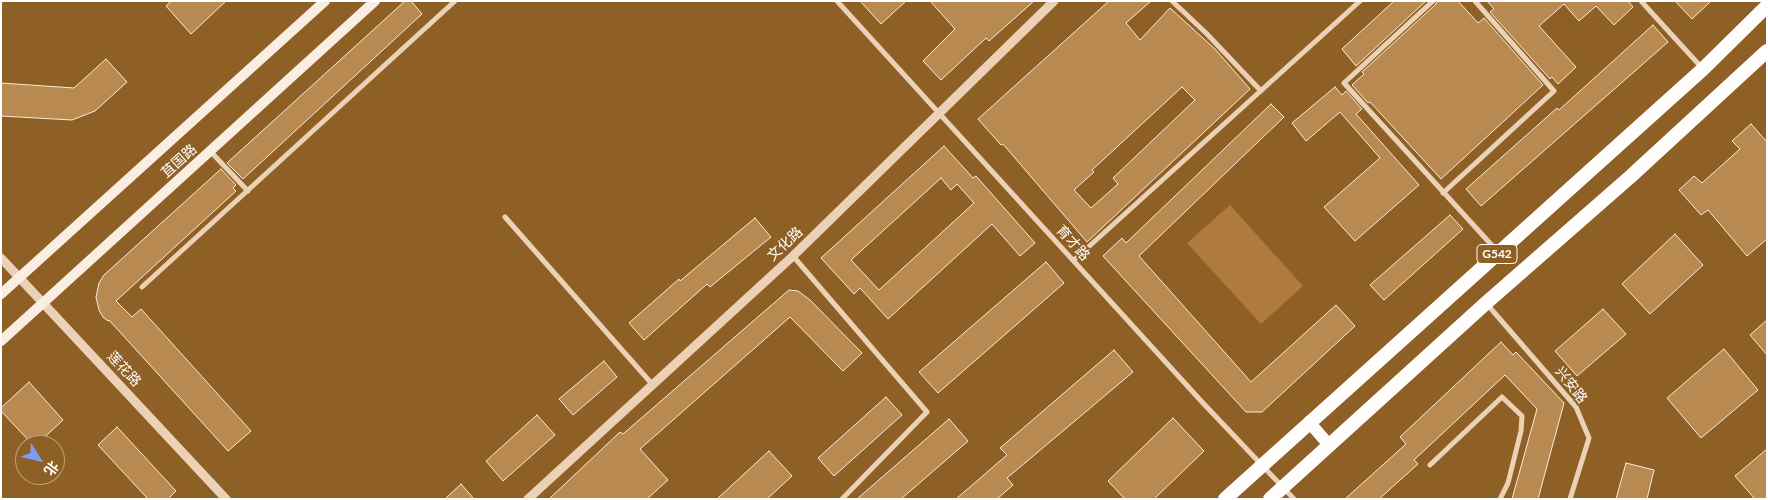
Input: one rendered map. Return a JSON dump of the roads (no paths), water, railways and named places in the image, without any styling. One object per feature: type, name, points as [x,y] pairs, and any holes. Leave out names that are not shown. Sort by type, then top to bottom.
[{"type":"highway","name":"G542","points":[[1228,498],[1309,422],[1703,68],[1767,6]]},
{"type":"highway","name":"G542","points":[[1270,499],[1486,303],[1630,177],[1767,51]]},
{"type":"main road","name":"苴国路","points":[[1,294],[325,1]]},
{"type":"main road","name":"苴国路","points":[[1,341],[375,1]]},
{"type":"main road","points":[[1309,422],[1329,445]]},
{"type":"street","points":[[142,287],[455,1]]},
{"type":"street","name":"育才路","points":[[838,1],[1261,466],[1294,499]]},
{"type":"street","name":"文化路","points":[[529,498],[793,256],[1054,1]]},
{"type":"street","points":[[1172,1],[1206,33],[1261,91]]},
{"type":"street","points":[[1074,260],[1360,1]]},
{"type":"street","points":[[1433,1],[1344,83],[1498,253]]},
{"type":"street","points":[[1443,193],[1554,91],[1476,1]]},
{"type":"street","points":[[1641,1],[1703,68]]},
{"type":"street","points":[[210,151],[248,191]]},
{"type":"street","points":[[505,217],[652,384]]},
{"type":"street","points":[[793,256],[927,412],[842,499]]},
{"type":"street","name":"莲花路","points":[[1,258],[226,499]]},
{"type":"street","name":"兴安路","points":[[1486,303],[1576,407],[1589,438],[1570,499]]},
{"type":"street","points":[[1430,465],[1502,397],[1522,416],[1521,431],[1508,483],[1500,499]]}]
